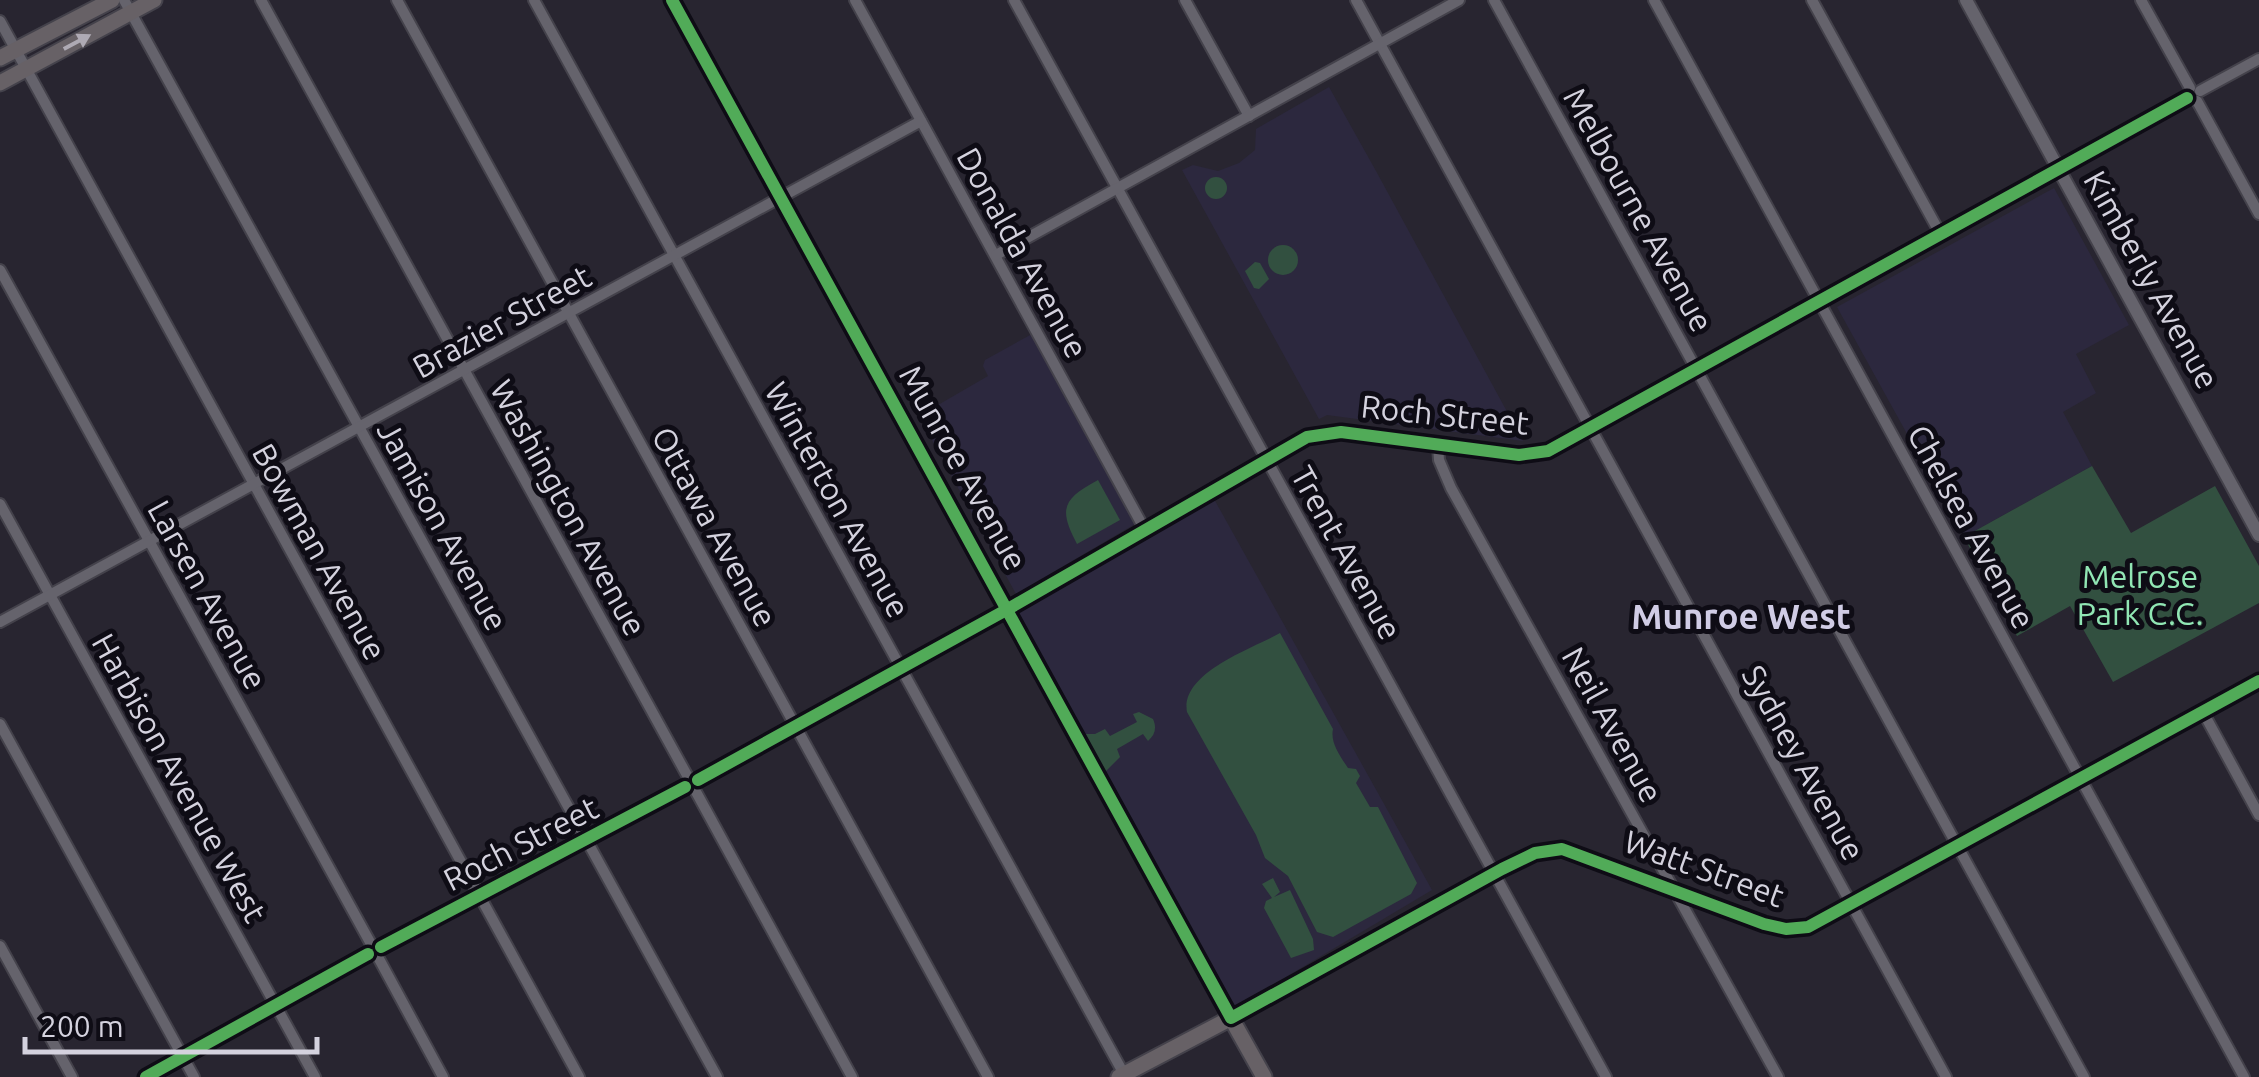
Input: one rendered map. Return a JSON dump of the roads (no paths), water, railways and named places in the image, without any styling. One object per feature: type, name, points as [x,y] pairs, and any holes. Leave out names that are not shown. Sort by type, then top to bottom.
[{"type":"main road","points":[[0,58],[112,0]]},
{"type":"main road","points":[[0,83],[128,6],[154,0]]},
{"type":"main road","name":"Watt Street","points":[[1123,1076],[1231,1018]]},
{"type":"main road","name":"Munroe Avenue","points":[[1231,1018],[1264,1077]]},
{"type":"street","name":"Washington Avenue","points":[[261,0],[852,1077]]},
{"type":"street","name":"Ottawa Avenue","points":[[397,0],[988,1077]]},
{"type":"street","name":"Winterton Avenue","points":[[534,0],[1123,1076]]},
{"type":"street","name":"Munroe Avenue","points":[[672,0],[1231,1018]]},
{"type":"street","name":"Donalda Avenue","points":[[855,0],[1145,530]]},
{"type":"street","name":"Trent Avenue","points":[[1014,0],[1606,1077]]},
{"type":"street","points":[[1186,0],[1249,116]]},
{"type":"street","name":"Sydney Avenue","points":[[1356,0],[1946,1077]]},
{"type":"street","points":[[996,255],[1460,0]]},
{"type":"street","name":"Melbourne Avenue","points":[[1494,0],[2084,1077]]},
{"type":"street","name":"Chelsea Avenue","points":[[1654,0],[2244,1077]]},
{"type":"street","points":[[1812,0],[1941,235]]},
{"type":"street","name":"Kimberly Avenue","points":[[1966,0],[2259,535]]},
{"type":"street","points":[[2141,0],[2259,214]]},
{"type":"street","name":"Jamison Avenue","points":[[128,6],[717,1077]]},
{"type":"street","name":"Bowman Avenue","points":[[0,21],[579,1077]]},
{"type":"street","name":"Roch Street","points":[[146,1077],[479,894],[587,842],[1008,609],[1307,437],[1341,432],[1519,456],[1537,454],[2259,59]]},
{"type":"street","name":"Brazier Street","points":[[0,622],[921,121]]},
{"type":"street","name":"Larsen Avenue","points":[[0,270],[444,1077]]},
{"type":"street","name":"Neil Avenue","points":[[1438,446],[1451,488],[1778,1077]]},
{"type":"street","name":"Harbison Avenue West","points":[[0,504],[315,1077]]},
{"type":"street","name":"Watt Street","points":[[1231,1018],[1534,852],[1562,849],[1764,924],[1786,929],[1821,922],[2259,681]]},
{"type":"street","points":[[2202,712],[2259,815]]},
{"type":"street","points":[[0,724],[194,1077]]},
{"type":"street","points":[[0,946],[72,1077]]},
{"type":"district","name":"Munroe West","points":[[1741,617]]},
{"type":"park label","name":"Melrose Park C.C.","points":[[2140,596]]}]
